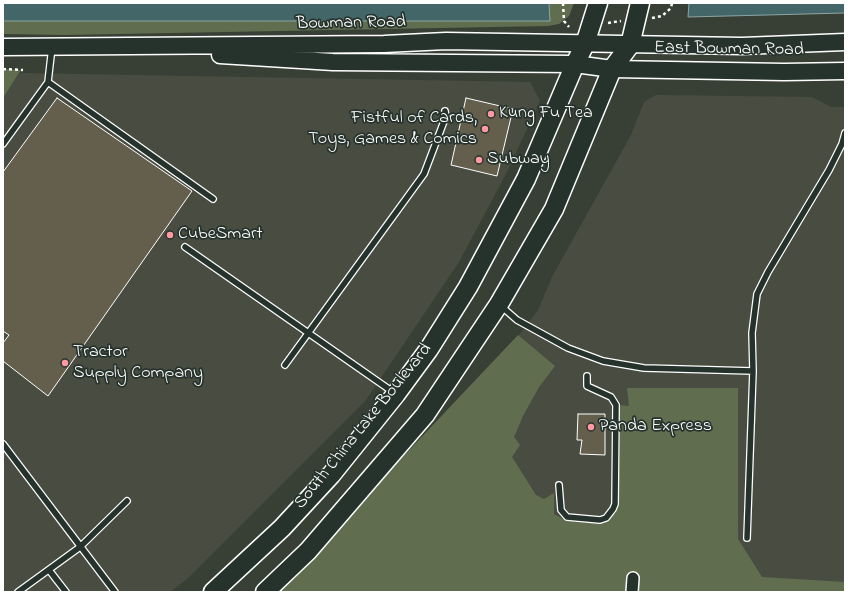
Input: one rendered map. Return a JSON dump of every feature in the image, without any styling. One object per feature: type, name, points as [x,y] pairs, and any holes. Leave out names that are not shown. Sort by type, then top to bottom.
[{"type":"main road","name":"South China Lake Boulevard","points":[[213,592],[287,523],[331,475],[396,394],[433,343],[468,287],[499,233],[526,179],[585,44],[593,24],[598,3]]},
{"type":"main road","name":"South China Lake Boulevard","points":[[265,592],[308,551],[425,415],[499,304],[554,209],[612,69],[630,45],[639,11]]},
{"type":"main road","name":"Bowman Road","points":[[3,47],[384,44],[446,41],[630,45]]},
{"type":"main road","name":"East Bowman Road","points":[[630,45],[742,46],[845,42]]},
{"type":"main road","name":"Bowman Road","points":[[73,47],[333,62],[575,64],[612,69]]},
{"type":"main road","name":"East Bowman Road","points":[[612,69],[784,72],[845,71]]},
{"type":"street","points":[[632,578],[632,592]]},
{"type":"lane","points":[[3,144],[48,82],[52,47]]},
{"type":"lane","points":[[48,82],[213,199]]},
{"type":"lane","points":[[285,365],[424,174],[446,116],[445,111]]},
{"type":"lane","points":[[747,538],[753,371],[752,333],[757,294],[768,272],[829,170],[842,144],[845,133]]},
{"type":"lane","points":[[185,247],[396,394]]},
{"type":"lane","points":[[499,304],[517,320],[555,341],[603,361],[644,368],[753,371]]},
{"type":"lane","points":[[559,485],[560,510],[567,517],[600,520],[606,518],[615,504],[616,405],[611,397],[587,386],[587,376]]},
{"type":"lane","points":[[3,444],[115,592]]},
{"type":"lane","points":[[18,592],[80,547],[127,501]]},
{"type":"lane","points":[[48,570],[66,592]]},
{"type":"path","points":[[563,3],[564,21],[568,28],[593,24],[639,11],[662,16],[671,8],[672,3]]},
{"type":"path","points":[[3,69],[23,70]]},
{"type":"shaded area","points":[[20,73],[530,82],[540,101],[506,174],[459,262],[366,400],[187,579],[170,592],[3,592],[3,97]]},
{"type":"shaded area","points":[[656,95],[812,97],[831,107],[845,107],[845,592],[389,510],[538,310],[553,275],[631,135],[644,102]]},
{"type":"green space","points":[[3,3],[574,3],[569,16],[559,24],[548,26],[64,35],[3,34]]},
{"type":"green space","points":[[3,69],[21,70],[3,98]]},
{"type":"green space","points":[[518,335],[555,366],[539,387],[523,416],[514,437],[520,445],[512,457],[536,495],[544,499],[554,493],[554,514],[567,521],[585,522],[602,521],[616,513],[618,405],[629,406],[627,388],[738,388],[738,539],[762,577],[845,582],[845,592],[275,592]]},
{"type":"water","points":[[3,3],[549,3],[550,21],[3,21]]},
{"type":"water","points":[[689,3],[845,3],[845,13],[688,17]]},
{"type":"building","points":[[57,98],[192,191],[48,396],[3,361],[3,343],[9,335],[3,331],[3,172]]},
{"type":"building","points":[[466,98],[513,109],[497,176],[451,165]]},
{"type":"building","name":"Panda Express","points":[[578,414],[605,414],[605,455],[580,454],[582,440],[577,440]]},
{"type":"place","name":"Kung Fu Tea","points":[[491,114]]},
{"type":"place","name":"Fistful of Cards, Toys, Games & Comics","points":[[485,129]]},
{"type":"place","name":"Subway","points":[[479,160]]},
{"type":"place","name":"CubeSmart","points":[[170,235]]},
{"type":"place","name":"Tractor Supply Company","points":[[65,363]]},
{"type":"place","name":"Panda Express","points":[[591,427]]}]
